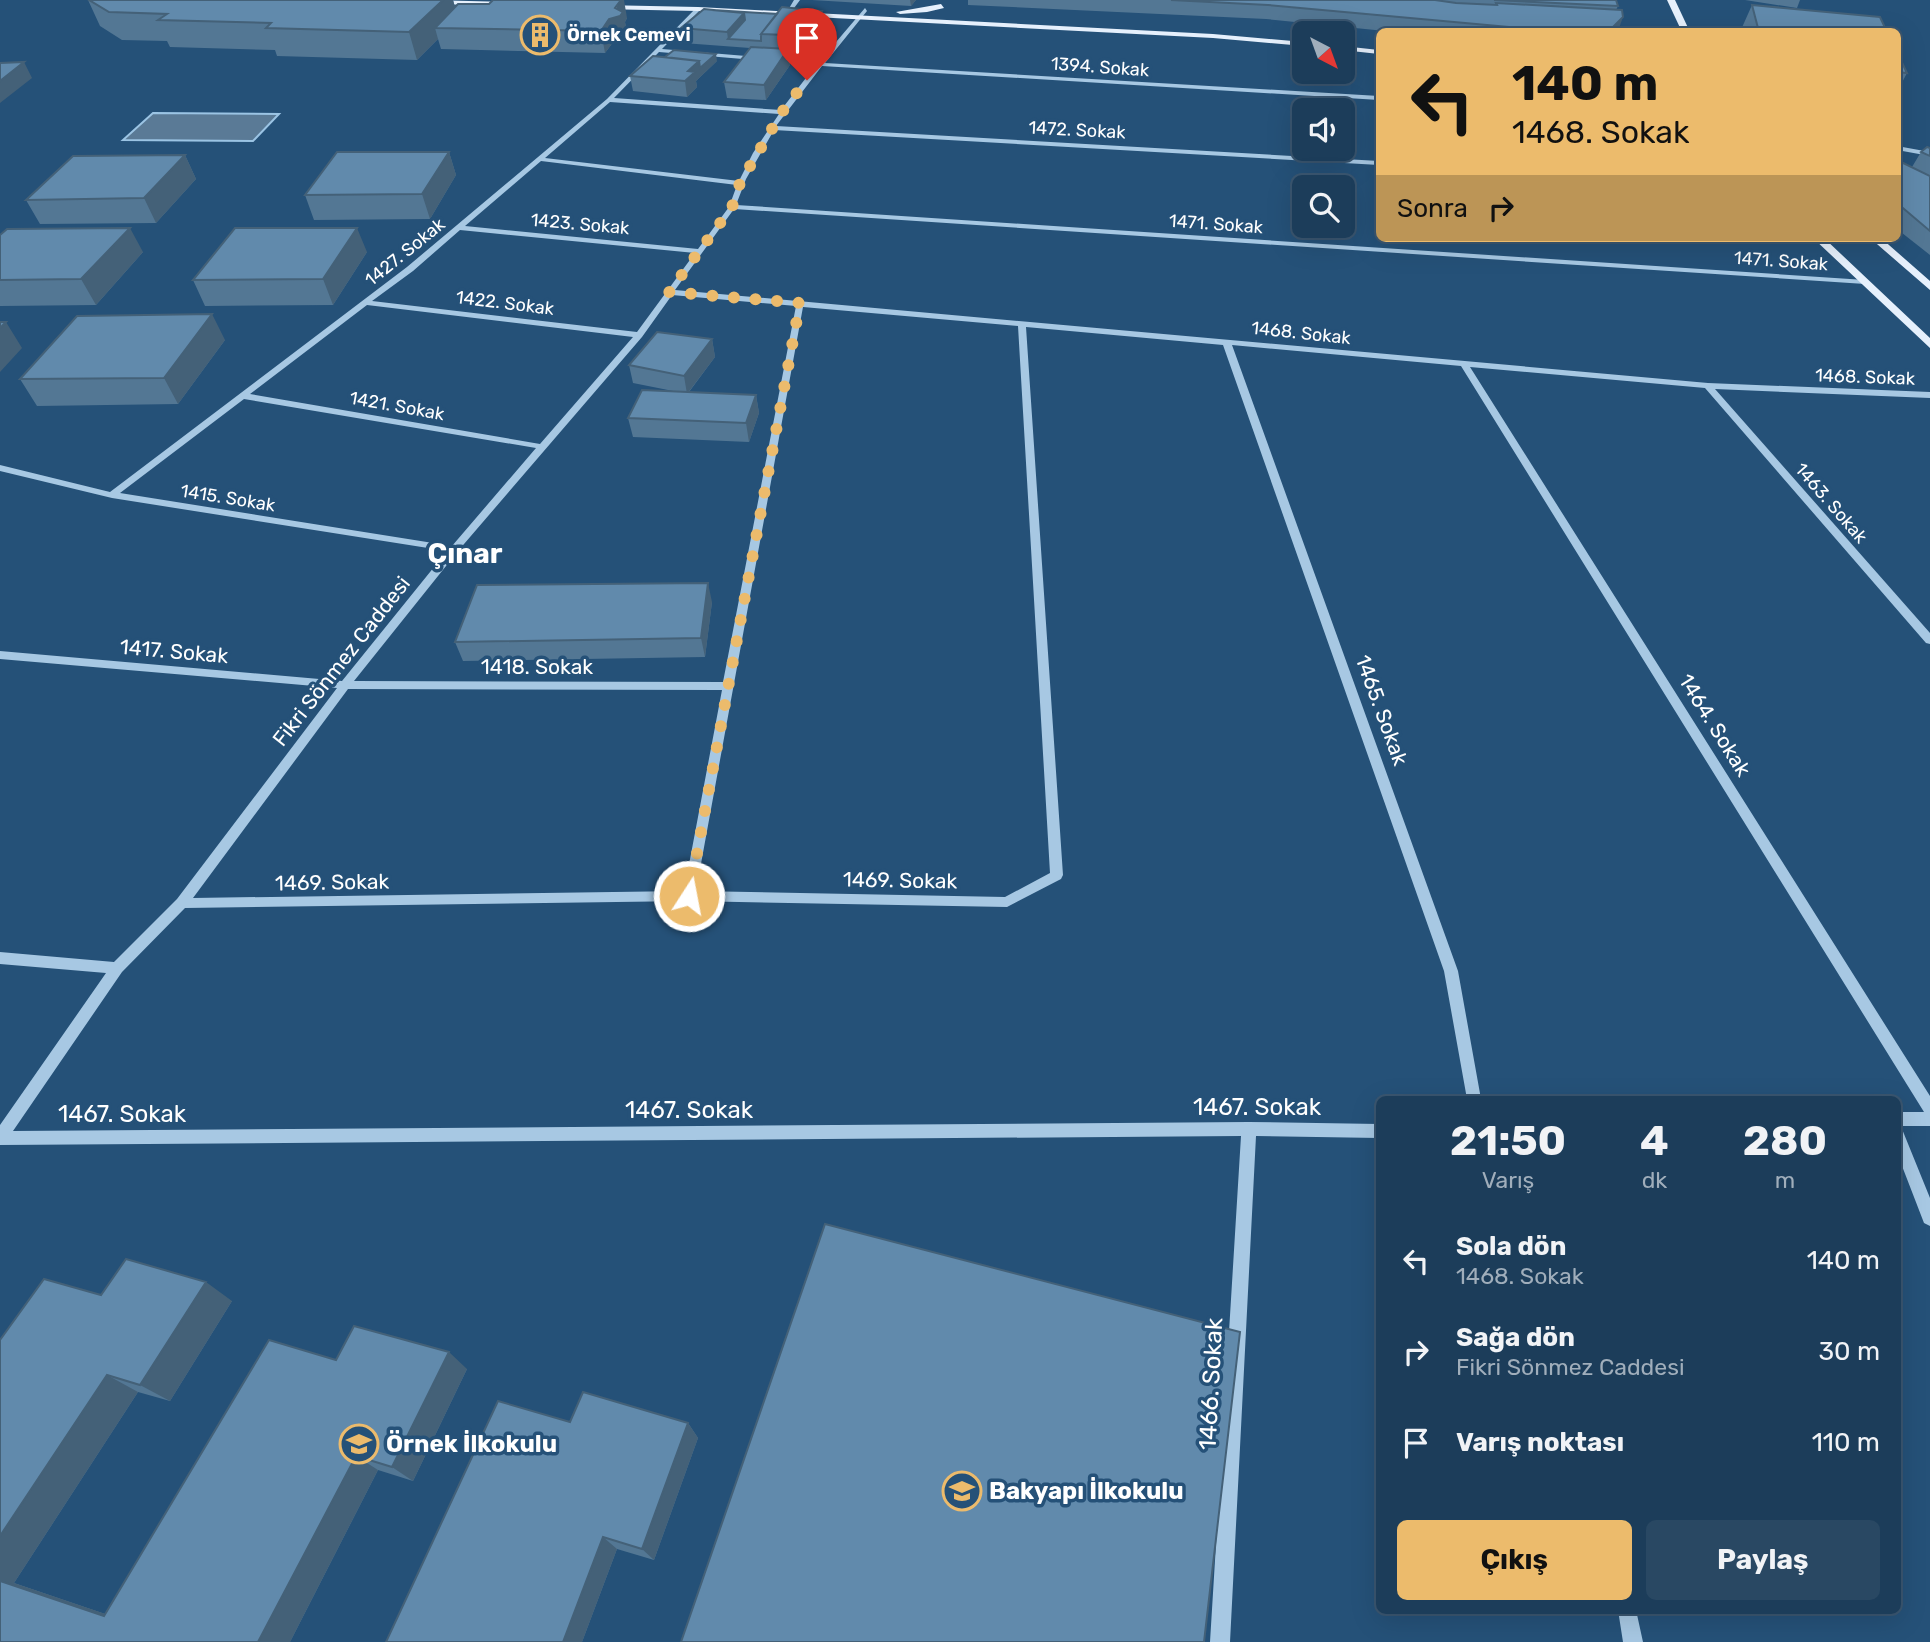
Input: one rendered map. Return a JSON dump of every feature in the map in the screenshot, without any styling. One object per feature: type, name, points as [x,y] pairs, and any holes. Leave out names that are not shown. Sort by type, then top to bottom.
[{"type":"main road","points":[[706,0],[795,3],[861,14],[1005,26],[1213,36],[1292,43]]},
{"type":"main road","points":[[1671,0],[1683,28]]},
{"type":"main road","points":[[425,2],[520,5]]},
{"type":"main road","points":[[588,6],[787,14],[861,14],[910,12],[944,3],[953,12],[1005,26]]},
{"type":"main road","points":[[1355,49],[1376,52]]},
{"type":"main road","points":[[1822,242],[1930,344]]},
{"type":"main road","points":[[1879,242],[1930,287]]},
{"type":"street","points":[[787,14],[795,3]]},
{"type":"street","name":"1427. Sokak","points":[[112,495],[367,303],[459,228],[609,100],[698,9]]},
{"type":"street","name":"Fikri Sönmez Caddesi","points":[[0,1137],[117,968],[182,903],[345,685],[454,549],[639,335],[732,207],[740,183],[782,112],[861,14]]},
{"type":"street","name":"1394. Sokak","points":[[658,50],[819,64],[1376,98]]},
{"type":"street","points":[[609,100],[782,112]]},
{"type":"street","name":"1472. Sokak","points":[[773,128],[1376,163]]},
{"type":"street","points":[[1901,149],[1930,154]]},
{"type":"street","points":[[541,159],[740,183]]},
{"type":"street","name":"1471. Sokak","points":[[732,207],[1865,282]]},
{"type":"street","name":"1423. Sokak","points":[[459,228],[698,251]]},
{"type":"street","name":"1468. Sokak","points":[[669,292],[1708,386],[1930,395]]},
{"type":"street","name":"1422. Sokak","points":[[367,303],[639,335]]},
{"type":"street","points":[[689,896],[800,303]]},
{"type":"street","name":"1469. Sokak","points":[[182,903],[689,896],[1007,902],[1057,875],[1022,323]]},
{"type":"street","name":"1465. Sokak","points":[[1226,341],[1451,971],[1473,1096]]},
{"type":"street","name":"1464. Sokak","points":[[1464,364],[1930,1109]]},
{"type":"street","name":"1463. Sokak","points":[[1708,386],[1930,640]]},
{"type":"street","name":"1421. Sokak","points":[[244,397],[544,447]]},
{"type":"street","name":"1415. Sokak","points":[[0,468],[112,495],[454,549]]},
{"type":"street","name":"1417. Sokak","points":[[0,655],[345,685]]},
{"type":"street","name":"1418. Sokak","points":[[345,685],[728,686]]},
{"type":"street","points":[[0,958],[117,968]]},
{"type":"street","points":[[1901,1119],[1930,1119]]},
{"type":"street","name":"1467. Sokak","points":[[0,1137],[1249,1129],[1376,1131]]},
{"type":"street","name":"1466. Sokak","points":[[1220,1642],[1249,1129]]},
{"type":"street","points":[[1901,1144],[1930,1218]]},
{"type":"street","points":[[1628,1614],[1633,1642]]},
{"type":"water","points":[[153,113],[279,114],[253,141],[123,140]]},
{"type":"building","points":[[89,0],[443,0],[409,32],[266,28],[271,23],[158,20],[167,14],[109,12]]},
{"type":"building","points":[[493,0],[621,0],[615,8],[623,12],[620,16],[609,19],[601,31],[435,28],[458,4],[489,4]]},
{"type":"building","points":[[1171,0],[1435,0],[1622,10],[1623,17],[1612,28],[1523,28],[1268,5]]},
{"type":"building","points":[[1494,0],[1616,0],[1618,6]]},
{"type":"building","points":[[1752,5],[1880,17],[1885,28],[1758,28]]},
{"type":"building","points":[[782,7],[822,11],[808,36],[761,34]]},
{"type":"building","points":[[704,9],[744,13],[727,32],[681,28]]},
{"type":"building","points":[[712,10],[777,14],[761,34],[761,41],[728,39],[745,20],[744,13]]},
{"type":"building","points":[[751,47],[788,49],[764,85],[724,82]]},
{"type":"building","points":[[674,50],[716,54],[700,68],[699,61],[665,57]]},
{"type":"building","points":[[653,56],[699,61],[688,71],[695,72],[685,81],[630,76]]},
{"type":"building","points":[[1901,60],[1907,73],[1901,72]]},
{"type":"building","points":[[24,62],[0,81],[0,63]]},
{"type":"building","points":[[1927,147],[1930,148],[1930,156],[1921,152]]},
{"type":"building","points":[[337,152],[449,152],[422,194],[305,195]]},
{"type":"building","points":[[185,155],[144,198],[26,200],[73,156]]},
{"type":"building","points":[[1901,162],[1930,176],[1930,231],[1901,206]]},
{"type":"building","points":[[130,228],[81,279],[0,280],[0,235],[7,229]]},
{"type":"building","points":[[235,228],[357,228],[323,279],[193,280]]},
{"type":"building","points":[[212,314],[164,378],[20,379],[77,316]]},
{"type":"building","points":[[657,332],[712,339],[684,376],[629,365]]},
{"type":"building","points":[[642,390],[756,395],[746,423],[628,418]]},
{"type":"building","points":[[708,583],[701,638],[455,642],[477,585]]},
{"type":"building","name":"Bakyapı İlkokulu","points":[[825,1224],[1240,1332],[1204,1642],[681,1642]]},
{"type":"building","points":[[126,1259],[206,1282],[140,1385],[107,1375],[0,1536],[0,1340],[44,1279],[101,1295]]},
{"type":"building","points":[[354,1326],[449,1352],[392,1467],[356,1456],[258,1642],[0,1642],[0,1581],[104,1616],[269,1340],[336,1360]]},
{"type":"building","points":[[583,1392],[688,1423],[642,1549],[603,1537],[563,1642],[386,1642],[498,1401],[570,1422]]},
{"type":"place","name":"Örnek Cemevi","points":[[540,35]]},
{"type":"place","name":"Örnek İlkokulu","points":[[359,1444]]},
{"type":"place","name":"Bakyapı İlkokulu","points":[[962,1491]]},
{"type":"district","name":"Çınar","points":[[465,553]]},
{"type":"route","points":[[689,896],[800,303],[669,292],[732,207],[740,183],[782,112],[807,80]]}]
